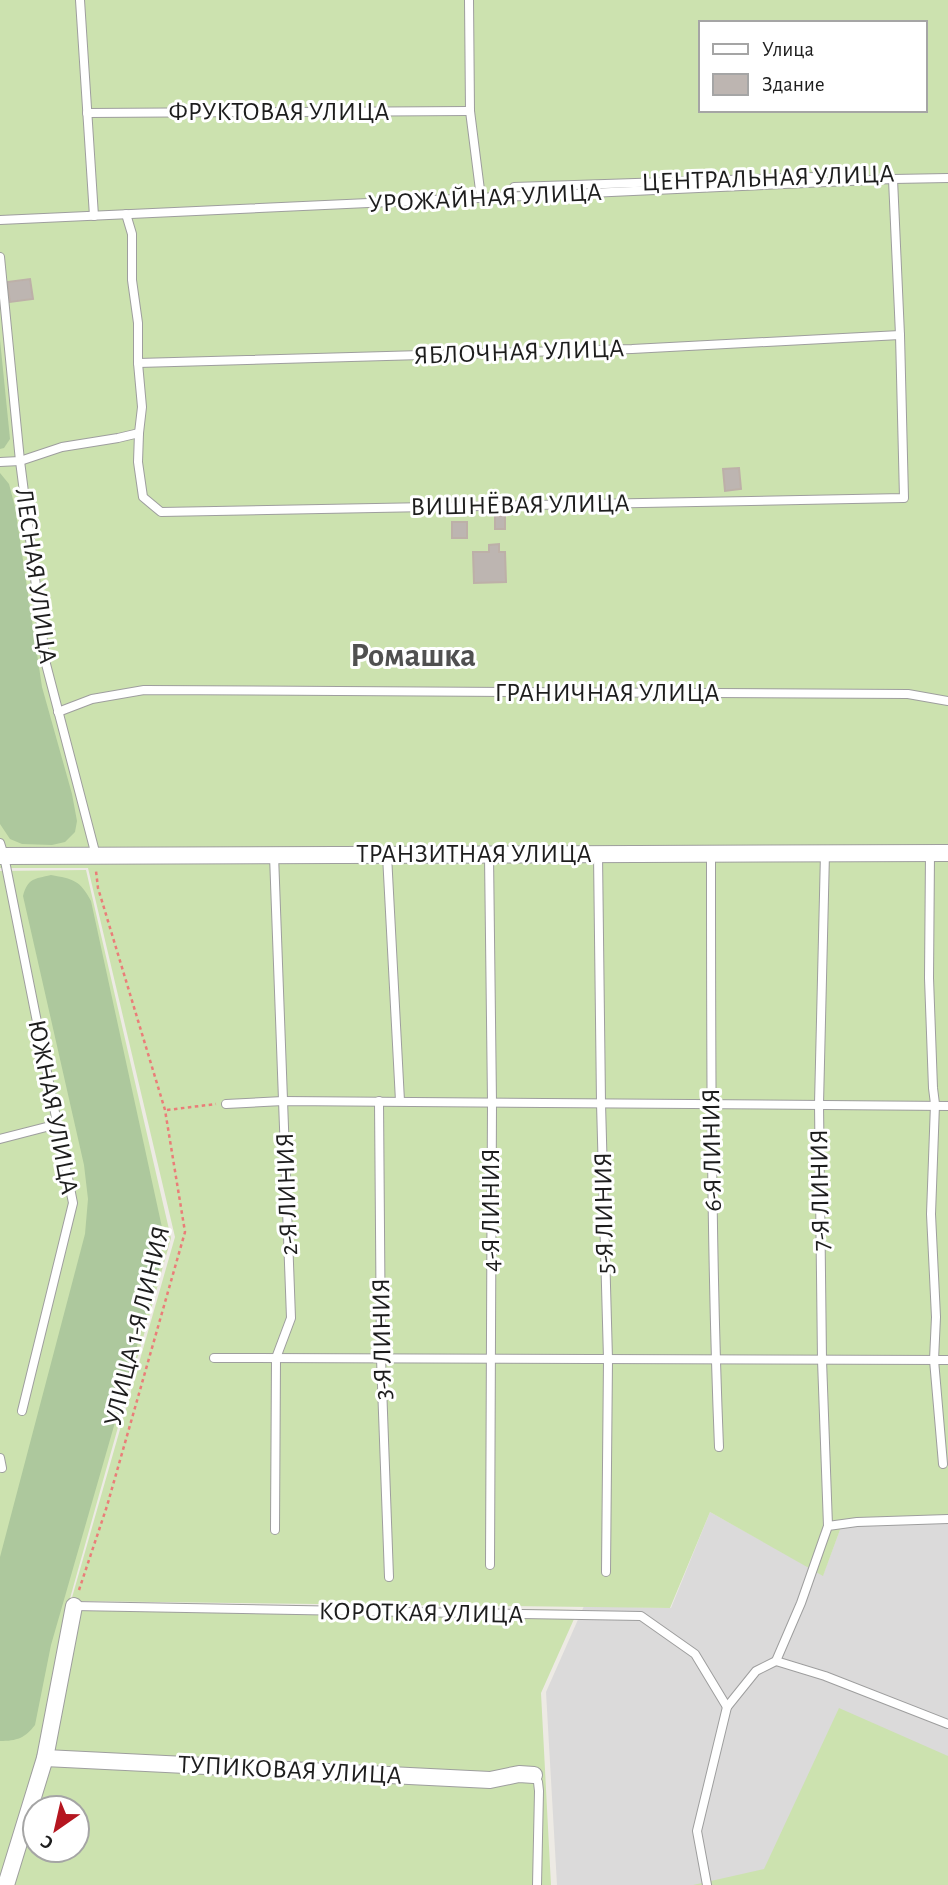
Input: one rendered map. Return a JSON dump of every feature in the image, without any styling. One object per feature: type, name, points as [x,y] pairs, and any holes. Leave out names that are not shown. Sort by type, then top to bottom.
[{"type":"street","name":"ТРАНЗИТНАЯ УЛИЦА","points":[[1,851],[274,855],[948,853]]},
{"type":"street","points":[[6,1885],[45,1758],[74,1606]]},
{"type":"street","name":"ТУПИКОВАЯ УЛИЦА","points":[[45,1758],[490,1780],[519,1774],[534,1775]]},
{"type":"lane","points":[[80,0],[94,216]]},
{"type":"lane","points":[[469,0],[470,111],[481,198]]},
{"type":"lane","name":"ФРУКТОВАЯ УЛИЦА","points":[[87,113],[470,111]]},
{"type":"lane","name":"УРОЖАЙНАЯ УЛИЦА","points":[[0,220],[948,175]]},
{"type":"lane","name":"ЦЕНТРАЛЬНАЯ УЛИЦА","points":[[509,197],[514,187],[948,175]]},
{"type":"lane","points":[[893,179],[900,335]]},
{"type":"lane","points":[[0,462],[20,461],[62,447],[139,433],[142,407],[138,323],[132,280],[132,233],[126,214]]},
{"type":"lane","name":"ЛЕСНАЯ УЛИЦА","points":[[0,257],[20,461],[46,664],[94,851]]},
{"type":"lane","name":"ЯБЛОЧНАЯ УЛИЦА","points":[[138,363],[618,349],[900,335]]},
{"type":"lane","name":"ВИШНЁВАЯ УЛИЦА","points":[[139,433],[138,462],[143,497],[161,512],[904,498],[900,335]]},
{"type":"lane","name":"ГРАНИЧНАЯ УЛИЦА","points":[[58,712],[92,699],[144,690],[908,694],[948,701]]},
{"type":"lane","name":"ЮЖНАЯ УЛИЦА","points":[[1,851],[73,1203],[22,1411]]},
{"type":"lane","name":"7-Я ЛИНИЯ","points":[[825,853],[819,1104],[822,1360],[828,1526]]},
{"type":"lane","points":[[930,853],[929,978],[935,1104],[931,1214],[936,1317],[934,1360],[943,1464]]},
{"type":"lane","name":"5-Я ЛИНИЯ","points":[[598,854],[608,1359],[606,1572]]},
{"type":"lane","name":"6-Я ЛИНИЯ","points":[[711,854],[711,1103],[719,1447]]},
{"type":"lane","name":"2-Я ЛИНИЯ","points":[[274,855],[291,1318],[276,1358],[275,1530]]},
{"type":"lane","points":[[387,855],[400,1101]]},
{"type":"lane","name":"4-Я ЛИНИЯ","points":[[489,855],[492,1102],[490,1565]]},
{"type":"lane","name":"3-Я ЛИНИЯ","points":[[379,1101],[381,1358],[389,1577]]},
{"type":"lane","points":[[226,1104],[400,1101],[948,1106]]},
{"type":"lane","points":[[0,1139],[58,1124]]},
{"type":"lane","points":[[214,1358],[948,1360]]},
{"type":"lane","points":[[0,1458],[2,1468]]},
{"type":"lane","points":[[707,1885],[697,1831],[727,1707],[756,1671],[776,1661],[801,1603],[828,1526],[857,1522],[948,1519]]},
{"type":"lane","name":"КОРОТКАЯ УЛИЦА","points":[[74,1606],[640,1616],[695,1654],[727,1707]]},
{"type":"lane","points":[[776,1661],[825,1676],[948,1724]]},
{"type":"lane","points":[[534,1775],[539,1791],[537,1885]]},
{"type":"path","name":"УЛИЦА 1-Я ЛИНИЯ","points":[[74,1606],[107,1506],[185,1232],[165,1110],[98,888],[94,851]]},
{"type":"path","points":[[165,1110],[226,1104]]},
{"type":"shaded area","points":[[710,1512],[823,1575],[844,1519],[948,1516],[948,1885],[557,1885],[546,1692],[584,1606],[671,1608]]},
{"type":"green space","points":[[0,0],[948,0],[948,1516],[844,1519],[823,1576],[710,1512],[670,1608],[71,1601],[175,1237],[88,868],[0,868]]},
{"type":"green space","points":[[0,340],[10,439],[4,448],[0,449]]},
{"type":"green space","points":[[0,473],[9,484],[15,507],[42,687],[77,821],[75,832],[65,842],[52,845],[22,844],[10,839],[0,824]]},
{"type":"green space","points":[[86,870],[171,1238],[69,1602],[578,1610],[541,1693],[551,1885],[0,1885],[0,871]]},
{"type":"green space","points":[[51,875],[75,882],[91,901],[163,1232],[162,1259],[51,1645],[35,1725],[20,1738],[0,1741],[0,1557],[85,1234],[88,1199],[84,1165],[23,896],[32,880]]},
{"type":"green space","points":[[839,1708],[948,1756],[948,1885],[693,1885],[764,1869]]},
{"type":"building","points":[[30,279],[33,299],[10,302],[7,282]]},
{"type":"building","points":[[739,468],[741,489],[725,491],[723,469]]},
{"type":"building","points":[[495,516],[505,516],[505,529],[495,529]]},
{"type":"building","points":[[452,522],[467,522],[467,538],[452,538]]},
{"type":"building","points":[[499,544],[499,552],[505,552],[506,582],[474,583],[473,552],[489,552],[489,545]]},
{"type":"district","name":"Ромашка","points":[[413,656]]}]
